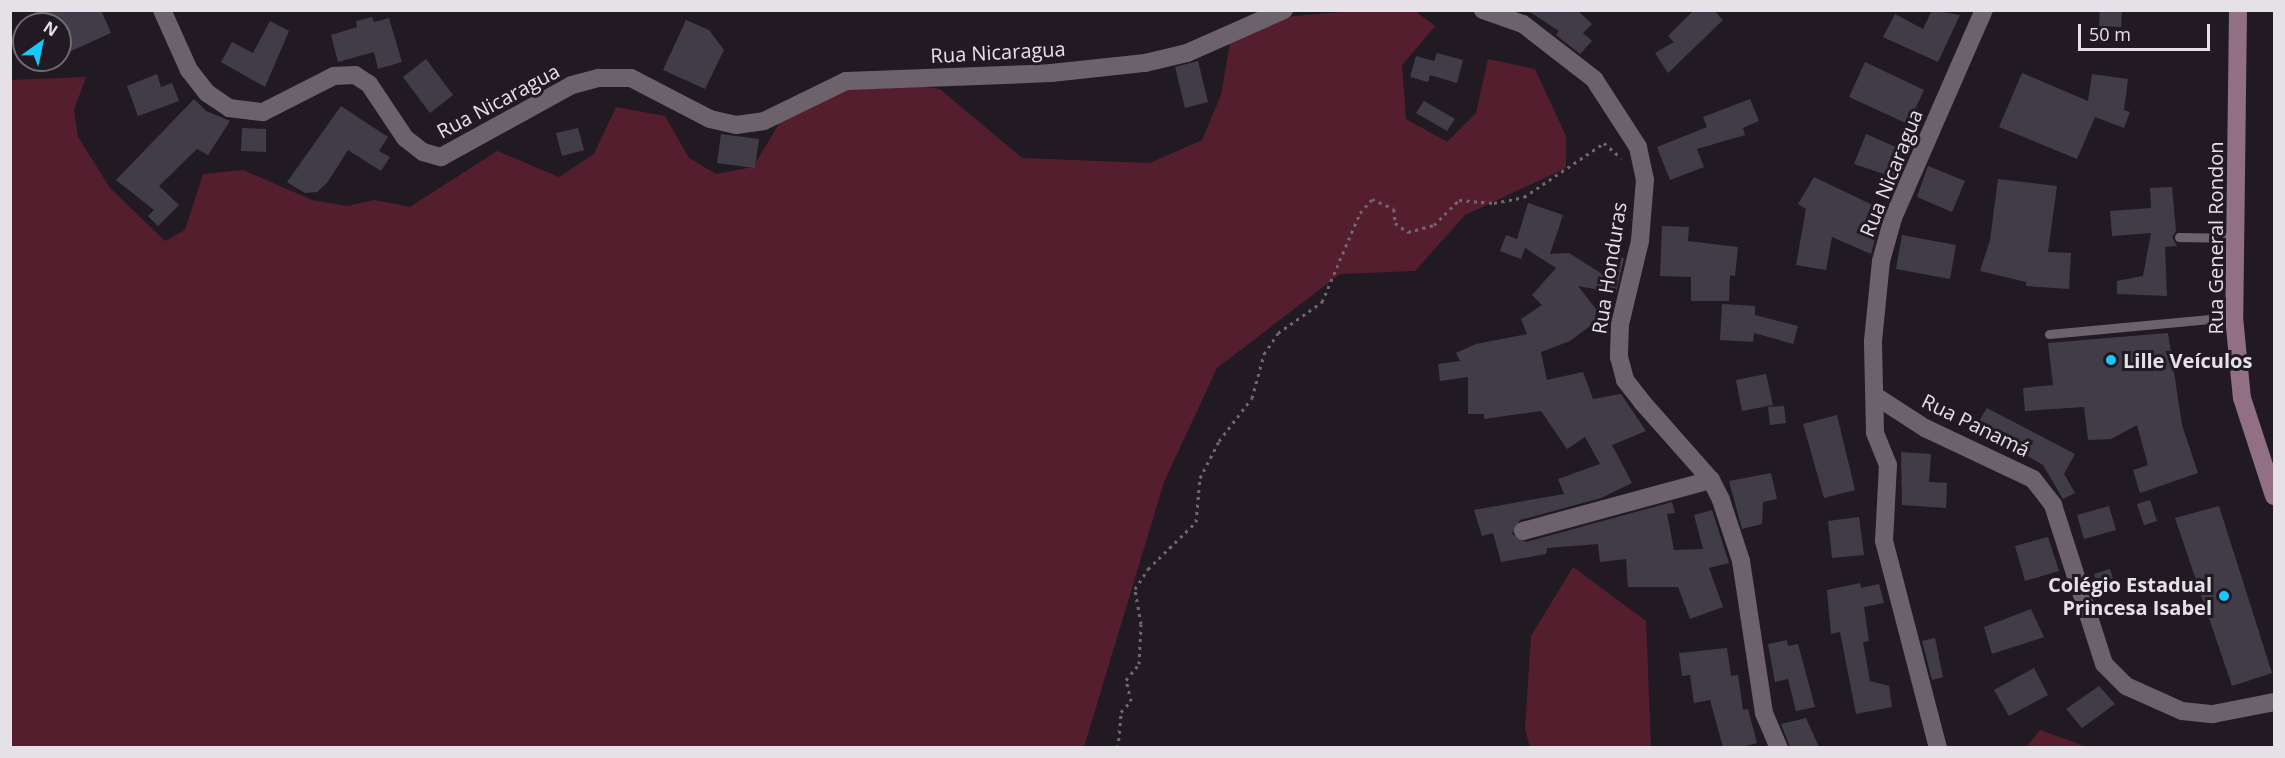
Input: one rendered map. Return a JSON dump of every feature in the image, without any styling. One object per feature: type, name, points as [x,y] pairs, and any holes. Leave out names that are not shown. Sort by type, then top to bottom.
[{"type":"main road","name":"Rua General Rondon","points":[[2238,10],[2234,318],[2242,398],[2274,496]]},
{"type":"street","name":"Rua Nicaragua","points":[[162,10],[189,70],[207,93],[229,108],[263,112],[334,76],[355,75],[369,84],[405,138],[423,152],[441,157],[572,86],[599,78],[631,78],[710,119],[736,126],[764,121],[846,81],[1051,73],[1145,63],[1187,53],[1284,10]]},
{"type":"street","name":"Rua Honduras","points":[[1483,10],[1523,24],[1594,80],[1638,147],[1645,179],[1640,240],[1620,324],[1619,357],[1625,380],[1641,402],[1712,480],[1741,561],[1754,664],[1764,713],[1779,747]]},
{"type":"street","name":"Rua Nicaragua","points":[[1877,397],[1873,341],[1881,261],[1893,218],[1984,10]]},
{"type":"street","name":"Rua Panamá","points":[[1877,397],[1925,429],[2033,479],[2054,505],[2104,664],[2126,686],[2182,711],[2213,714],[2274,702]]},
{"type":"street","points":[[1877,397],[1875,432],[1888,465],[1884,541],[1938,747]]},
{"type":"street","points":[[1523,531],[1712,480]]},
{"type":"lane","points":[[2179,237],[2235,238]]},
{"type":"lane","points":[[2049,334],[2234,318]]},
{"type":"path","points":[[1118,747],[1121,712],[1131,701],[1126,680],[1139,664],[1142,624],[1136,589],[1148,569],[1196,522],[1200,478],[1219,441],[1252,398],[1264,354],[1278,333],[1322,302],[1360,213],[1372,199],[1394,209],[1395,224],[1408,232],[1434,225],[1459,200],[1494,203],[1524,197],[1604,143],[1645,179]]},
{"type":"shaded area","points":[[1354,11],[1415,11],[1435,26],[1402,65],[1406,119],[1447,142],[1476,113],[1488,59],[1535,69],[1566,136],[1566,168],[1465,215],[1415,271],[1340,274],[1217,368],[1164,482],[1084,747],[11,747],[10,80],[86,77],[74,110],[78,137],[110,188],[165,241],[185,230],[203,174],[243,170],[312,200],[347,206],[375,200],[410,207],[497,151],[559,177],[594,154],[616,107],[665,116],[689,158],[716,174],[753,167],[788,109],[862,79],[940,89],[1022,158],[1150,163],[1202,140],[1221,95],[1230,42],[1284,17]]},
{"type":"shaded area","points":[[1573,567],[1646,621],[1651,747],[1530,747],[1525,729],[1531,636]]},
{"type":"shaded area","points":[[2040,730],[2087,747],[2026,747]]},
{"type":"building","points":[[34,10],[101,10],[111,33],[72,51],[72,12],[35,12]]},
{"type":"building","points":[[1527,10],[1577,10],[1592,24],[1583,33],[1592,41],[1580,54],[1556,35],[1559,31]]},
{"type":"building","points":[[1694,10],[1714,10],[1723,20],[1668,73],[1655,53],[1674,42],[1668,36]]},
{"type":"building","points":[[1932,10],[1960,15],[1938,62],[1883,37],[1895,14],[1923,29]]},
{"type":"building","points":[[2100,10],[2122,10],[2121,27],[2099,26]]},
{"type":"building","points":[[372,17],[374,22],[389,18],[402,62],[378,69],[374,52],[338,62],[331,35],[357,27],[356,21]]},
{"type":"building","points":[[686,20],[709,30],[724,50],[705,89],[663,70]]},
{"type":"building","points":[[270,21],[289,31],[265,87],[221,62],[232,42],[253,53]]},
{"type":"building","points":[[1437,53],[1463,60],[1457,83],[1430,75],[1428,82],[1410,77],[1416,56],[1434,61]]},
{"type":"building","points":[[426,59],[453,95],[430,113],[403,77]]},
{"type":"building","points":[[1198,61],[1208,102],[1185,108],[1175,67]]},
{"type":"building","points":[[1865,62],[1924,90],[1908,124],[1849,97]]},
{"type":"building","points":[[2022,73],[2088,101],[2092,74],[2128,79],[2124,110],[2130,112],[2124,128],[2095,117],[2077,159],[1999,127]]},
{"type":"building","points":[[157,74],[161,87],[172,83],[179,101],[138,116],[127,86]]},
{"type":"building","points":[[194,99],[206,111],[230,121],[208,155],[197,149],[159,186],[179,205],[158,226],[148,216],[154,210],[116,180]]},
{"type":"building","points":[[1750,99],[1759,121],[1743,128],[1745,135],[1697,149],[1704,167],[1670,180],[1657,147],[1707,127],[1703,117]]},
{"type":"building","points":[[1424,101],[1455,119],[1447,131],[1416,113]]},
{"type":"building","points":[[341,106],[388,137],[379,151],[390,157],[381,171],[348,150],[327,183],[317,192],[305,193],[287,182]]},
{"type":"building","points":[[242,128],[266,129],[266,152],[241,151]]},
{"type":"building","points":[[578,128],[584,150],[562,156],[556,133]]},
{"type":"building","points":[[721,134],[759,139],[755,168],[717,163]]},
{"type":"building","points":[[1866,134],[1905,151],[1896,178],[1854,164]]},
{"type":"building","points":[[1928,166],[1965,181],[1952,212],[1917,197]]},
{"type":"building","points":[[1814,177],[1883,210],[1871,254],[1832,237],[1826,270],[1796,265],[1806,209],[1798,204]]},
{"type":"building","points":[[1998,179],[2057,186],[2048,252],[2071,253],[2069,289],[2026,286],[2026,282],[1980,271],[1990,240]]},
{"type":"building","points":[[2172,187],[2176,231],[2172,237],[2177,246],[2165,247],[2167,296],[2117,294],[2117,281],[2143,276],[2151,233],[2112,236],[2110,211],[2151,208],[2150,188]]},
{"type":"building","points":[[1528,203],[1563,215],[1550,254],[1569,253],[1610,279],[1614,256],[1624,258],[1616,293],[1578,286],[1602,317],[1570,341],[1541,352],[1547,380],[1583,372],[1593,399],[1621,394],[1646,431],[1612,445],[1632,483],[1601,498],[1520,520],[1512,534],[1526,542],[1672,502],[1675,513],[1667,514],[1674,550],[1703,549],[1694,515],[1712,510],[1729,563],[1709,568],[1723,607],[1690,619],[1678,587],[1628,587],[1626,559],[1600,562],[1598,544],[1547,548],[1546,554],[1501,562],[1493,533],[1482,536],[1474,510],[1564,494],[1558,479],[1600,464],[1585,437],[1567,449],[1541,411],[1484,419],[1484,414],[1468,414],[1468,377],[1440,381],[1438,364],[1460,361],[1456,353],[1476,344],[1527,334],[1521,319],[1542,305],[1532,295],[1556,268],[1525,248],[1521,259],[1500,251],[1506,235],[1517,239]]},
{"type":"building","points":[[1662,226],[1689,227],[1688,241],[1738,247],[1735,276],[1730,275],[1729,301],[1691,301],[1691,277],[1660,276]]},
{"type":"building","points":[[1902,235],[1956,245],[1950,279],[1896,269]]},
{"type":"building","points":[[1722,304],[1755,306],[1755,315],[1798,326],[1793,344],[1754,333],[1753,342],[1720,340]]},
{"type":"building","points":[[2168,333],[2182,425],[2198,473],[2140,493],[2133,470],[2148,465],[2137,425],[2111,439],[2088,440],[2084,407],[2025,411],[2023,388],[2053,385],[2048,343]]},
{"type":"building","points":[[1766,374],[1773,405],[1742,411],[1736,380]]},
{"type":"building","points":[[1784,406],[1786,423],[1770,425],[1768,407]]},
{"type":"building","points":[[1987,408],[2075,454],[2064,474],[2075,493],[2063,499],[2043,465],[1976,426]]},
{"type":"building","points":[[1837,415],[1855,490],[1824,498],[1803,424]]},
{"type":"building","points":[[1901,452],[1931,454],[1929,482],[1947,483],[1946,508],[1902,505]]},
{"type":"building","points":[[1771,473],[1777,499],[1763,502],[1762,524],[1742,529],[1729,481]]},
{"type":"building","points":[[2150,500],[2157,521],[2144,525],[2137,504]]},
{"type":"building","points":[[2109,506],[2116,530],[2084,539],[2077,515]]},
{"type":"building","name":"Colégio Estadual Princesa Isabel","points":[[2219,506],[2272,673],[2232,686],[2175,518]]},
{"type":"building","points":[[1859,517],[1864,555],[1832,558],[1828,521]]},
{"type":"building","points":[[2048,537],[2059,571],[2025,581],[2015,546]]},
{"type":"building","points":[[2110,569],[2117,591],[2101,596],[2094,574]]},
{"type":"building","points":[[1860,583],[1861,588],[1879,584],[1884,603],[1864,607],[1869,641],[1863,642],[1870,681],[1889,686],[1892,707],[1856,714],[1840,632],[1831,634],[1827,590]]},
{"type":"building","points":[[2031,609],[2044,637],[1992,654],[1984,627]]},
{"type":"building","points":[[1935,638],[1943,677],[1932,680],[1922,641]]},
{"type":"building","points":[[1787,640],[1788,646],[1798,644],[1815,707],[1796,711],[1788,679],[1775,682],[1768,644]]},
{"type":"building","points":[[1727,648],[1731,676],[1738,675],[1743,710],[1748,709],[1757,743],[1741,747],[1723,747],[1710,700],[1694,703],[1690,675],[1682,676],[1679,653]]},
{"type":"building","points":[[2034,668],[2048,695],[2009,716],[1994,690]]},
{"type":"building","points":[[2099,686],[2115,704],[2082,728],[2066,709]]},
{"type":"building","points":[[1806,718],[1819,747],[1790,747],[1781,724]]},
{"type":"place","name":"Lille Veículos","points":[[2111,360]]},
{"type":"place","name":"Colégio Estadual Princesa Isabel","points":[[2224,596]]}]
